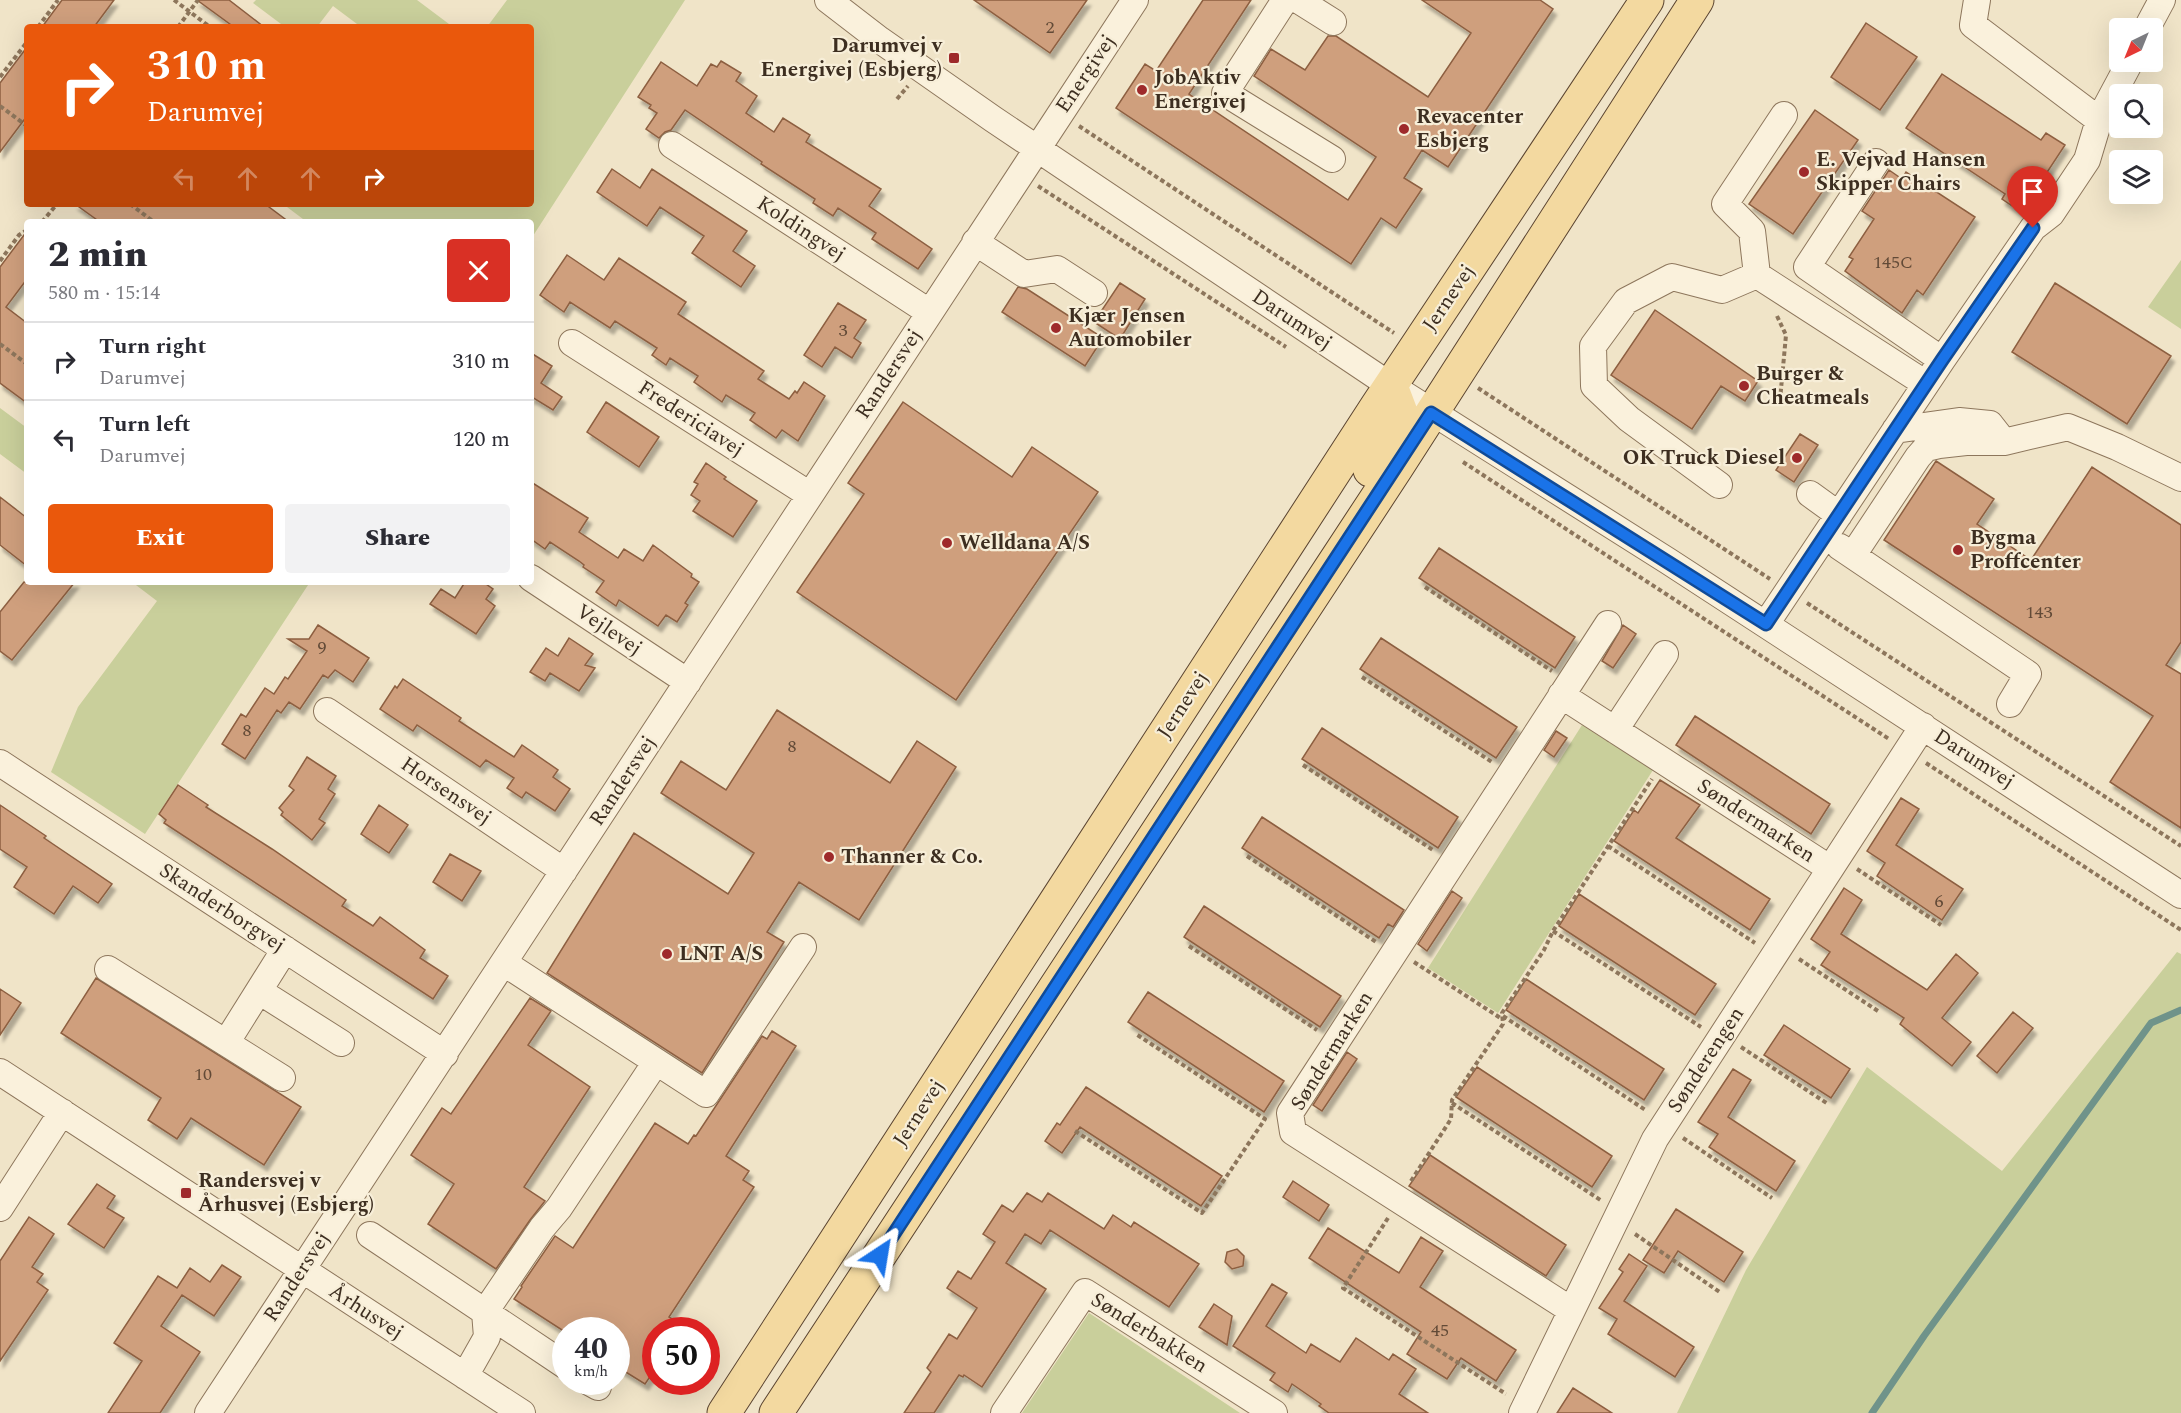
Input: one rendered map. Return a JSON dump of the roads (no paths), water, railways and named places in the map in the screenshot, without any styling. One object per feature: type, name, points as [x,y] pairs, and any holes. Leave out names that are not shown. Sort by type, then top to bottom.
[{"type":"main road","name":"Jernevej","points":[[724,1413],[1391,386],[1647,0]]},
{"type":"main road","points":[[776,1413],[1348,543],[1697,0]]},
{"type":"main road","points":[[1431,413],[1419,384],[1475,297],[1487,241]]},
{"type":"main road","points":[[1348,543],[1362,482],[1402,415],[1391,386]]},
{"type":"main road","points":[[744,1413],[763,1384],[762,1355]]},
{"type":"street","name":"Energivej","points":[[1036,148],[1135,0]]},
{"type":"street","points":[[1285,0],[1226,93],[1332,159]]},
{"type":"street","points":[[1298,0],[1333,22]]},
{"type":"street","points":[[1977,0],[1973,25],[2099,120]]},
{"type":"street","points":[[2152,18],[2162,0]]},
{"type":"street","name":"Darumvej","points":[[837,3],[897,52],[1036,148],[1431,413],[1766,624],[2181,896]]},
{"type":"street","points":[[1766,624],[2033,228],[2051,214],[2087,160],[2099,120],[2125,72]]},
{"type":"street","points":[[1784,115],[1725,204],[1752,231],[1758,276],[1926,384]]},
{"type":"street","name":"Koldingvej","points":[[672,145],[929,312]]},
{"type":"street","name":"Randersvej","points":[[208,1413],[1036,148]]},
{"type":"street","points":[[1876,162],[1807,267],[1942,360]]},
{"type":"street","points":[[975,242],[1024,274],[1057,269],[1094,293]]},
{"type":"street","points":[[1719,485],[1629,418],[1594,386],[1593,346],[1626,301],[1672,277],[1722,290],[1758,276]]},
{"type":"street","name":"Fredericiavej","points":[[572,343],[810,495]]},
{"type":"street","points":[[1895,430],[1959,420],[1990,424],[2004,442]]},
{"type":"street","points":[[1853,555],[1926,448],[1966,442],[2004,442],[2068,427],[2117,447],[2181,478]]},
{"type":"street","points":[[1810,494],[1839,515]]},
{"type":"street","points":[[1824,537],[2028,674],[2010,704]]},
{"type":"street","name":"Vejlevej","points":[[534,580],[688,682]]},
{"type":"street","name":"Søndermarken","points":[[1571,1310],[1293,1132],[1290,1113],[1608,624]]},
{"type":"street","points":[[1616,730],[1665,654]]},
{"type":"street","name":"Søndermarken","points":[[1565,689],[1616,730],[1664,761],[1833,862]]},
{"type":"street","name":"Horsensvej","points":[[327,711],[564,871]]},
{"type":"street","name":"Sønderengen","points":[[1524,1410],[1655,1139],[1923,726]]},
{"type":"street","name":"Skanderborgvej","points":[[0,763],[445,1054]]},
{"type":"street","points":[[504,963],[706,1094],[803,946]]},
{"type":"street","points":[[226,1043],[285,949]]},
{"type":"street","points":[[108,969],[282,1078]]},
{"type":"street","points":[[259,991],[341,1043]]},
{"type":"street","points":[[465,1376],[487,1337],[485,1312],[656,1062]]},
{"type":"street","name":"Århusvej","points":[[0,1072],[522,1413]]},
{"type":"street","points":[[0,1208],[62,1112]]},
{"type":"street","points":[[370,1235],[552,1357]]},
{"type":"street","name":"Sønderbakken","points":[[1004,1413],[1085,1292],[1274,1413]]},
{"type":"waterway","points":[[1872,1413],[1924,1336],[2151,1023],[2181,1010]]},
{"type":"place","name":"Darumvej v Energivej (Esbjerg)","points":[[954,58]]},
{"type":"place","name":"JobAktiv Energivej","points":[[1142,90]]},
{"type":"place","name":"Revacenter Esbjerg","points":[[1404,129]]},
{"type":"place","name":"E. Vejvad Hansen Skipper Chairs","points":[[1804,172]]},
{"type":"place","name":"Kjær Jensen Automobiler","points":[[1056,328]]},
{"type":"place","name":"Burger & Cheatmeals","points":[[1744,386]]},
{"type":"place","name":"OK Truck Diesel","points":[[1797,458]]},
{"type":"place","name":"Welldana A/S","points":[[947,543]]},
{"type":"place","name":"Bygma Proffcenter","points":[[1958,550]]},
{"type":"place","name":"Thanner & Co.","points":[[829,857]]},
{"type":"place","name":"LNT A/S","points":[[667,954]]},
{"type":"place","name":"Randersvej v Århusvej (Esbjerg)","points":[[186,1193]]}]
